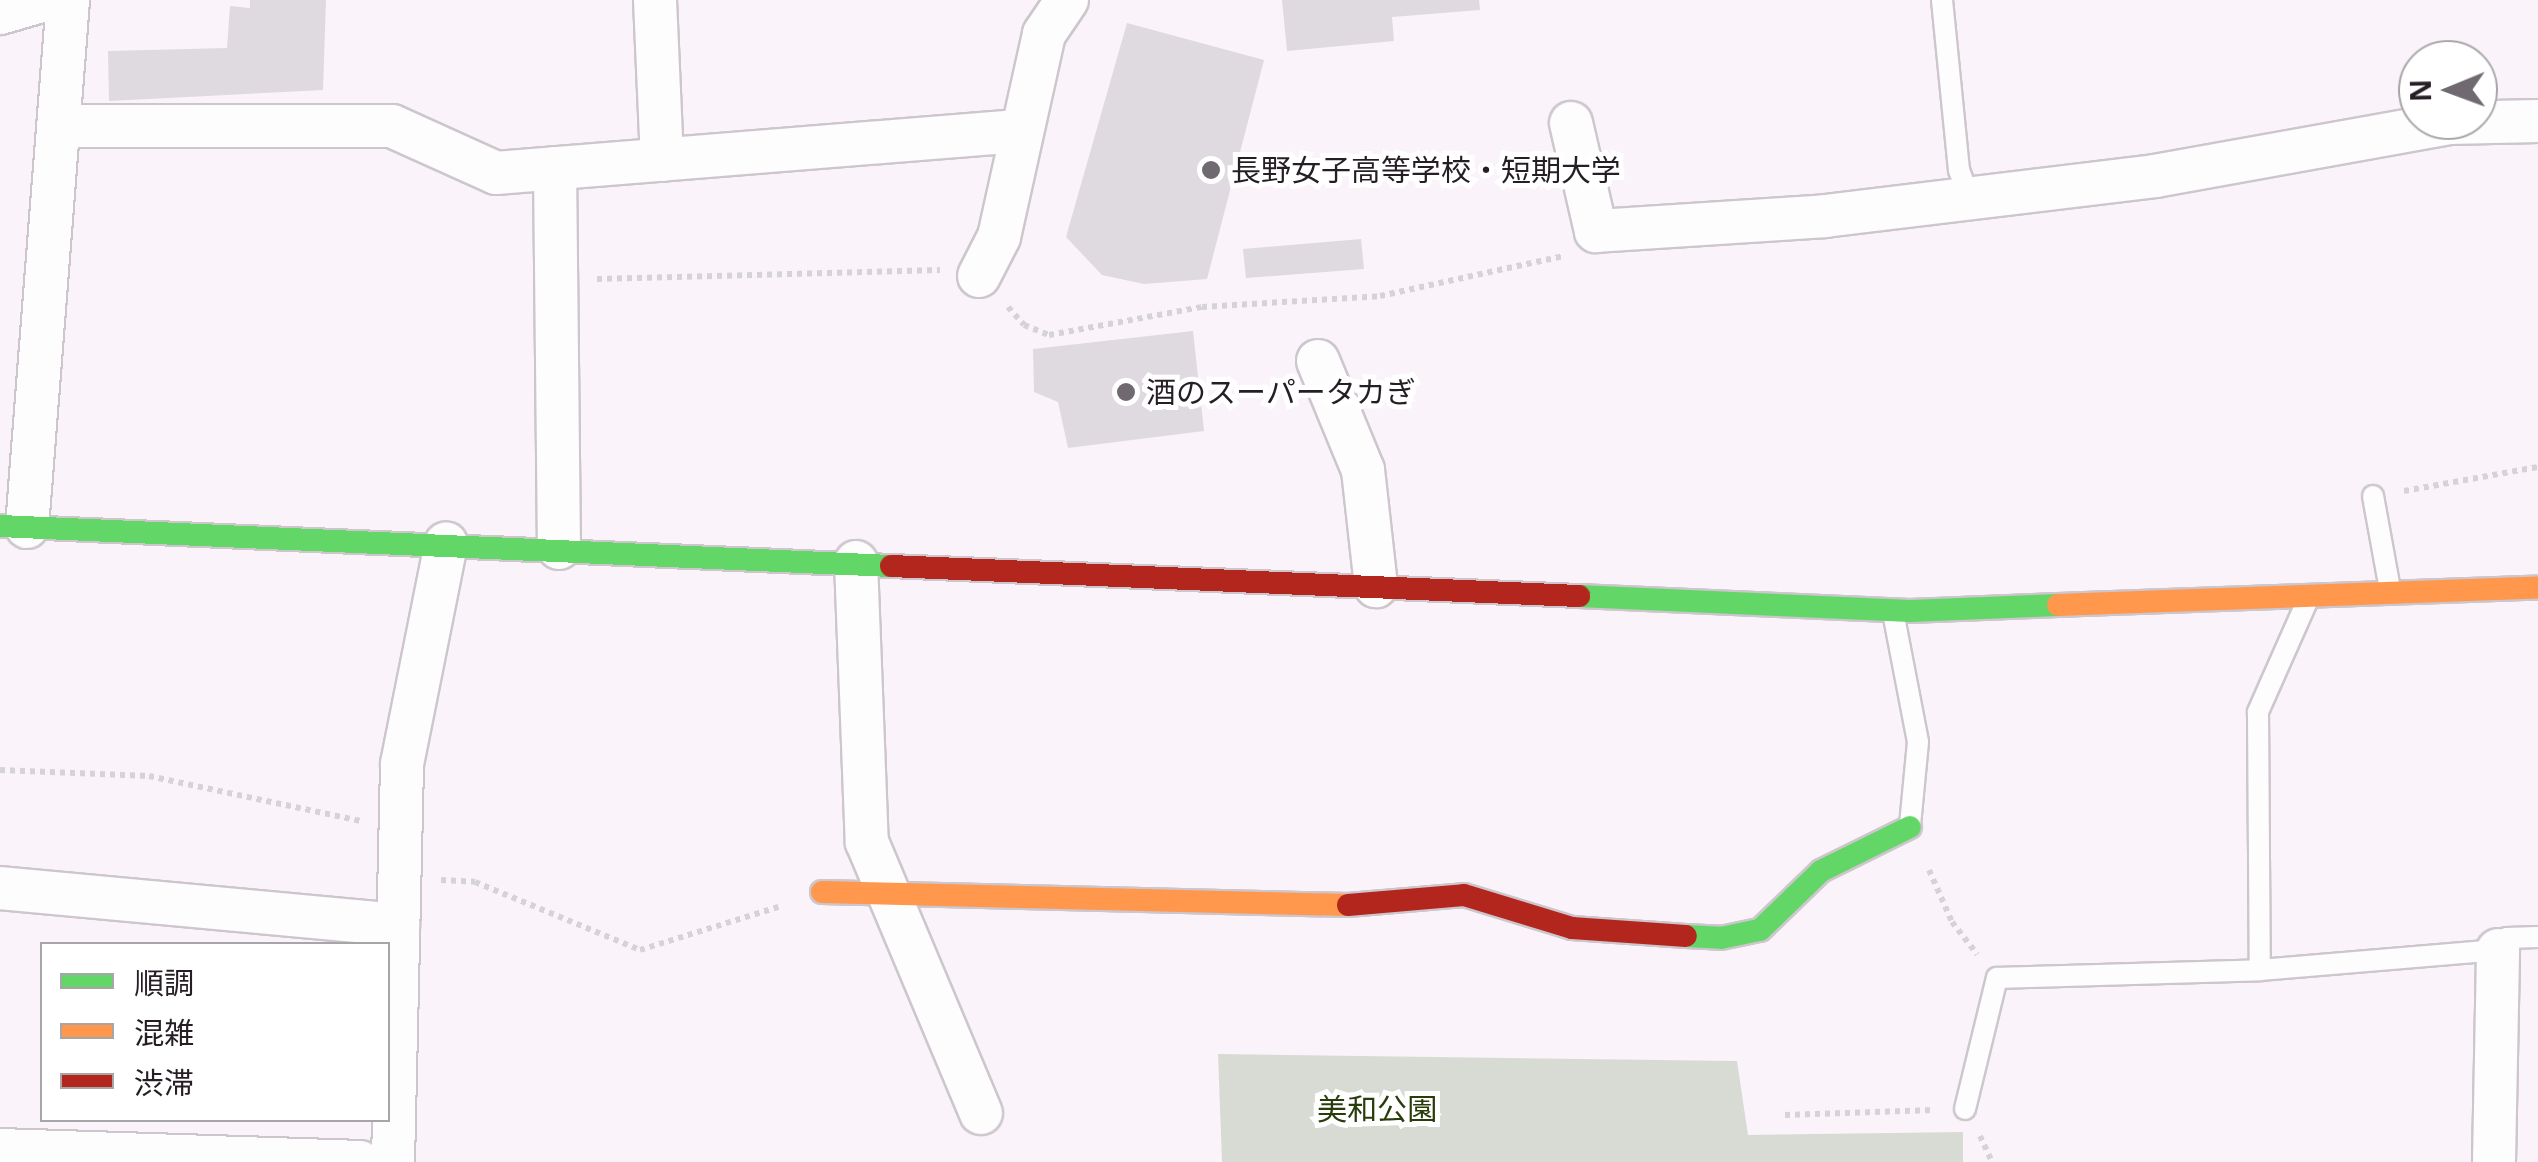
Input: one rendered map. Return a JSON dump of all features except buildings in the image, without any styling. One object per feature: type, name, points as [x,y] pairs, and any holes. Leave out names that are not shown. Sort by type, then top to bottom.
[{"type":"street","points":[[0,13],[45,0]]},
{"type":"street","points":[[68,0],[14,526],[1893,610],[2538,587]]},
{"type":"street","points":[[655,0],[662,160]]},
{"type":"street","points":[[978,276],[1000,237],[1018,131],[1044,34],[1066,0]]},
{"type":"street","points":[[1571,122],[1596,231],[1970,198],[2156,176],[2448,123],[2538,121]]},
{"type":"street","points":[[58,126],[392,126],[496,173],[1018,131]]},
{"type":"street","points":[[555,168],[559,548]]},
{"type":"street","points":[[1318,362],[1363,470],[1376,586]]},
{"type":"street","points":[[392,1162],[402,764],[446,543]]},
{"type":"street","points":[[856,562],[867,842],[981,1113]]},
{"type":"street","points":[[822,892],[1355,905],[1464,895],[1572,928],[1721,938],[1760,930],[1821,871],[1910,827]]},
{"type":"street","points":[[0,888],[398,925]]},
{"type":"street","points":[[2494,1162],[2498,950]]},
{"type":"street","points":[[0,1150],[360,1162]]},
{"type":"lane","points":[[1942,0],[1958,170],[1970,198]]},
{"type":"lane","points":[[2374,496],[2390,592]]},
{"type":"lane","points":[[2260,970],[2258,712],[2309,597]]},
{"type":"lane","points":[[1893,610],[1918,742],[1910,827]]},
{"type":"lane","points":[[1965,1109],[1997,978],[2260,970],[2498,950],[2507,938],[2538,937]]},
{"type":"path","points":[[556,280],[930,269],[978,276],[1024,325],[1049,335],[1202,307],[1380,296],[1578,253],[1596,231]]},
{"type":"path","points":[[2374,496],[2538,467]]},
{"type":"path","points":[[0,770],[149,776],[400,829]]},
{"type":"path","points":[[1910,827],[1952,922],[1997,978]]},
{"type":"path","points":[[400,878],[474,882],[640,950],[822,892]]},
{"type":"path","points":[[1785,1115],[1965,1109],[1992,1162]]},
{"type":"green space","name":"美和公園","points":[[1218,1054],[1737,1061],[1748,1135],[1963,1132],[1963,1162],[1222,1162]]},
{"type":"traffic: fast","points":[[0,526],[891,566]]},
{"type":"traffic: fast","points":[[1579,596],[1910,611],[2058,605]]},
{"type":"traffic: fast","points":[[1686,936],[1721,938],[1760,930],[1821,871],[1910,827]]},
{"type":"traffic: slow","points":[[2058,605],[2538,587]]},
{"type":"traffic: slow","points":[[822,892],[1348,905]]},
{"type":"traffic: jam","points":[[891,566],[1579,596]]},
{"type":"traffic: jam","points":[[1348,905],[1464,895],[1572,928],[1686,936]]},
{"type":"place","name":"長野女子高等学校・短期大学","points":[[1211,170]]},
{"type":"place","name":"酒のスーパータカぎ","points":[[1126,392]]}]
